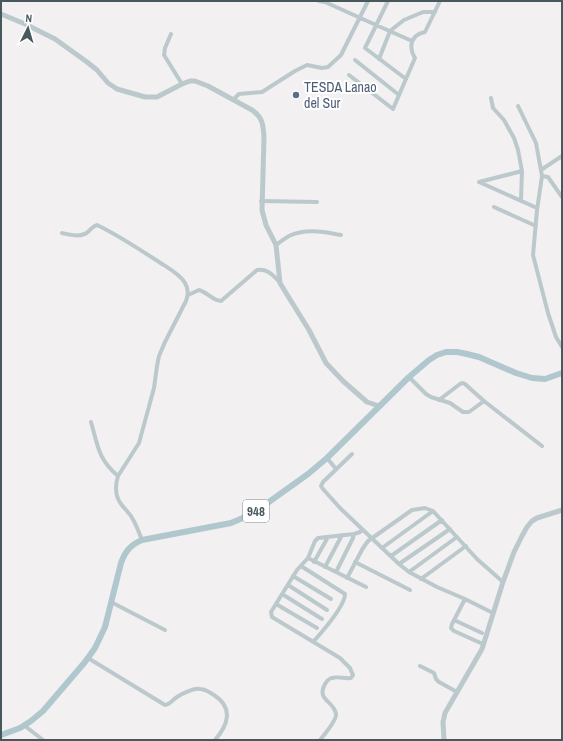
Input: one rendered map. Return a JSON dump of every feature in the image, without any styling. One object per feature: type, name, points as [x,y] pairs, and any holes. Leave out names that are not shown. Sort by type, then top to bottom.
[{"type":"main road","name":"948","points":[[1,735],[25,726],[43,711],[95,648],[101,637],[124,554],[135,543],[142,540],[231,523],[252,514],[308,474],[327,458],[409,377],[437,355],[451,352],[467,354],[479,357],[516,373],[532,378],[544,379],[562,373]]},
{"type":"street","points":[[319,1],[325,2],[412,41]]},
{"type":"street","points":[[233,100],[239,94],[262,92],[295,71],[308,65],[322,68],[328,67],[341,55],[368,1]]},
{"type":"street","points":[[388,1],[365,48],[406,79]]},
{"type":"street","points":[[348,75],[394,110],[415,58],[411,50],[412,41],[417,35],[425,32],[439,1]]},
{"type":"street","points":[[379,59],[390,31],[404,20],[423,12],[434,12]]},
{"type":"street","points":[[1,14],[55,39],[97,70],[108,83],[117,89],[151,98],[163,95],[169,90],[190,81],[199,82],[258,114],[262,119],[264,126],[261,200],[262,210],[263,217],[276,245],[280,282],[309,330],[326,363],[335,374],[367,402],[379,406]]},
{"type":"street","points":[[171,34],[165,48],[164,55],[182,84]]},
{"type":"street","points":[[355,60],[400,95]]},
{"type":"street","points":[[491,98],[493,108],[504,120],[514,138],[518,150],[522,171],[521,200]]},
{"type":"street","points":[[518,106],[536,143],[542,176],[537,208],[533,255],[548,313],[556,337],[562,348]]},
{"type":"street","points":[[541,170],[562,156]]},
{"type":"street","points":[[522,171],[479,182],[537,208]]},
{"type":"street","points":[[542,176],[548,177],[562,197]]},
{"type":"street","points":[[261,200],[317,202]]},
{"type":"street","points":[[494,207],[536,226]]},
{"type":"street","points":[[62,233],[75,236],[88,232],[94,225],[104,228],[177,274],[186,284],[188,289],[186,302],[159,356],[154,388],[138,443],[118,476],[116,483],[117,497],[120,504],[130,514],[142,540]]},
{"type":"street","points":[[276,245],[289,236],[300,232],[313,231],[341,235]]},
{"type":"street","points":[[188,295],[199,290],[221,301],[257,270],[263,269],[280,282]]},
{"type":"street","points":[[409,377],[426,394],[450,403],[463,412],[473,409],[484,401]]},
{"type":"street","points":[[439,400],[460,384],[465,384],[484,401],[542,446]]},
{"type":"street","points":[[367,402],[371,414]]},
{"type":"street","points":[[91,422],[102,457],[110,469],[118,476]]},
{"type":"street","points":[[352,454],[322,483],[322,487],[340,508],[399,564],[410,572],[437,587],[493,613]]},
{"type":"street","points":[[327,458],[336,469]]},
{"type":"street","points":[[347,578],[365,544],[412,510],[425,508],[433,511],[477,559],[503,582]]},
{"type":"street","points":[[481,643],[488,629],[514,552],[527,527],[532,521],[542,515],[562,510]]},
{"type":"street","points":[[382,548],[433,511]]},
{"type":"street","points":[[391,556],[442,520]]},
{"type":"street","points":[[399,564],[450,529]]},
{"type":"street","points":[[320,740],[335,720],[336,715],[334,709],[324,698],[324,685],[329,679],[350,679],[353,675],[350,668],[340,658],[272,617],[271,611],[293,576],[308,558],[316,539],[354,534],[362,530]]},
{"type":"street","points":[[336,572],[354,538],[354,534]]},
{"type":"street","points":[[325,567],[342,535]]},
{"type":"street","points":[[314,562],[328,537]]},
{"type":"street","points":[[410,572],[457,537]]},
{"type":"street","points":[[421,579],[466,546]]},
{"type":"street","points":[[308,558],[366,587]]},
{"type":"street","points":[[355,562],[410,590]]},
{"type":"street","points":[[301,566],[346,594],[345,599],[334,616],[314,641]]},
{"type":"street","points":[[293,576],[331,599]]},
{"type":"street","points":[[288,585],[327,610]]},
{"type":"street","points":[[282,594],[322,619]]},
{"type":"street","points":[[465,599],[451,626],[452,630],[481,643]]},
{"type":"street","points":[[111,602],[165,630]]},
{"type":"street","points":[[276,604],[317,628]]},
{"type":"street","points":[[454,620],[482,633]]},
{"type":"street","points":[[482,633],[488,629]]},
{"type":"street","points":[[444,740],[443,717],[446,708],[477,658],[482,633]]},
{"type":"street","points":[[88,658],[165,705],[169,704],[177,696],[195,689],[205,690],[218,697],[223,703],[228,715],[226,725],[215,740]]},
{"type":"street","points":[[420,666],[434,673],[439,682],[457,692]]},
{"type":"street","points":[[25,726],[43,740]]},
{"type":"place","name":"TESDA Lanao del Sur","points":[[296,95]]}]
